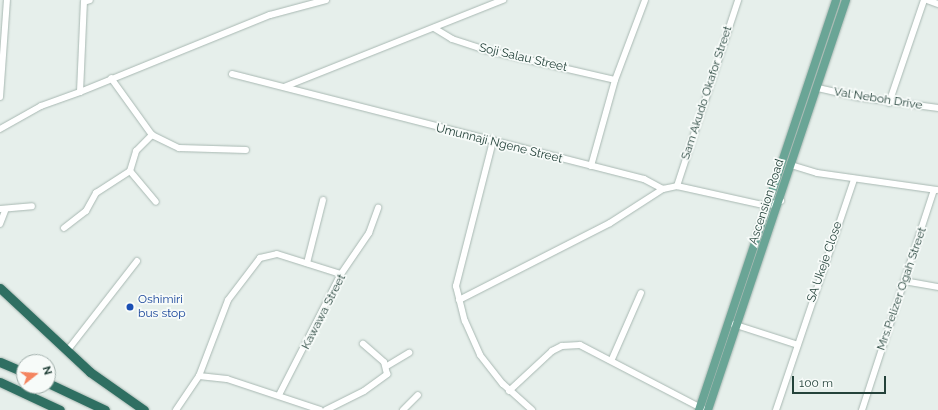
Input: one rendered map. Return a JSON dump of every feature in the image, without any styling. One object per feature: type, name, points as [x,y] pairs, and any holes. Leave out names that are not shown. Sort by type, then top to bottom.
[{"type":"highway","points":[[0,288],[67,351],[144,410]]},
{"type":"highway","points":[[0,362],[16,369]]},
{"type":"highway","points":[[0,382],[60,410]]},
{"type":"highway","points":[[56,387],[105,410]]},
{"type":"main road","name":"Ascension Road","points":[[703,409],[732,324],[767,206],[836,0]]},
{"type":"main road","name":"Ascension Road","points":[[732,324],[781,201],[791,165],[818,88],[846,0]]},
{"type":"street","points":[[0,97],[7,0]]},
{"type":"street","points":[[0,128],[41,106],[80,92],[111,78],[270,15],[326,0]]},
{"type":"street","points":[[284,87],[504,0]]},
{"type":"street","points":[[591,166],[615,80],[645,0]]},
{"type":"street","name":"Sam Akudo Okafor Street","points":[[676,186],[738,0]]},
{"type":"street","points":[[889,102],[926,0],[938,4]]},
{"type":"street","points":[[80,92],[86,1]]},
{"type":"street","name":"Soji Salau Street","points":[[434,28],[452,39],[485,50],[615,80]]},
{"type":"street","name":"Umunnaji Ngene Street","points":[[232,74],[644,179],[663,189]]},
{"type":"street","points":[[111,78],[152,135],[179,148],[246,150]]},
{"type":"street","name":"Val Neboh Drive","points":[[818,88],[889,102],[938,108]]},
{"type":"street","points":[[64,228],[86,211],[96,193],[130,170],[136,151],[152,135]]},
{"type":"street","points":[[493,141],[459,275],[459,300],[480,354],[509,391],[532,410]]},
{"type":"street","points":[[791,165],[854,179],[936,190]]},
{"type":"street","points":[[130,170],[156,202]]},
{"type":"street","name":"SA Ukeje Close","points":[[776,410],[854,179]]},
{"type":"street","points":[[459,300],[579,240],[663,189],[676,186],[767,206],[781,201]]},
{"type":"street","name":"Mrs.Pelizer Ogah Street","points":[[862,410],[904,280],[936,190]]},
{"type":"street","points":[[307,263],[323,200]]},
{"type":"street","points":[[0,224],[3,210],[32,206]]},
{"type":"street","name":"Kawawa Street","points":[[280,395],[341,274],[369,233],[378,208]]},
{"type":"street","points":[[176,410],[199,376],[228,300],[260,258],[277,254],[341,274]]},
{"type":"street","points":[[67,351],[137,261]]},
{"type":"street","points":[[904,280],[938,287]]},
{"type":"street","points":[[612,359],[641,293]]},
{"type":"street","points":[[732,324],[798,345]]},
{"type":"street","points":[[363,344],[387,366]]},
{"type":"street","points":[[509,391],[562,346],[580,345],[612,359],[703,409]]},
{"type":"street","points":[[326,410],[385,376],[387,366],[409,353]]},
{"type":"street","points":[[199,376],[227,379],[280,395],[320,410]]},
{"type":"street","points":[[403,410],[418,396]]},
{"type":"place","name":"Oshimiri bus stop","points":[[130,307]]}]
